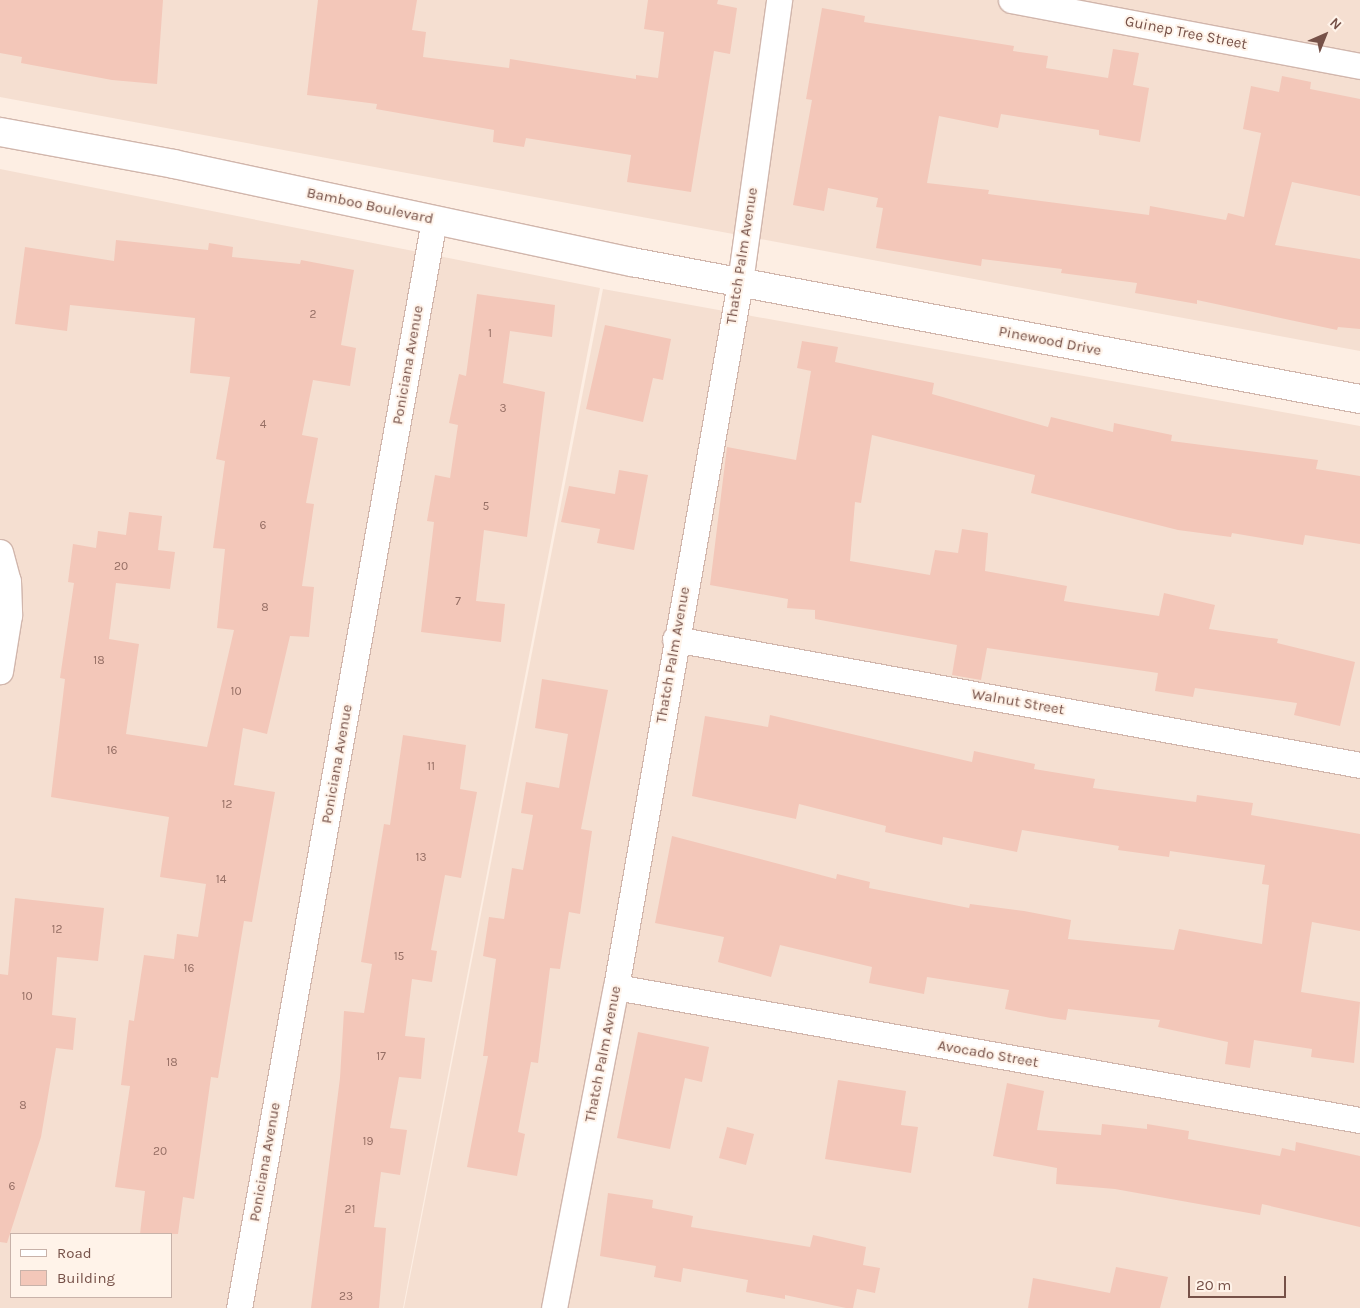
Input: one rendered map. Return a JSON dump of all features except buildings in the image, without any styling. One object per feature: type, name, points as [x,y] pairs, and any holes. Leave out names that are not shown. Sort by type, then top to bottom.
[{"type":"main road","name":"Bamboo Boulevard","points":[[0,132],[174,164],[434,220],[740,282]]},
{"type":"main road","name":"Pinewood Drive","points":[[740,282],[1360,399]]},
{"type":"street","name":"Thatch Palm Avenue","points":[[554,1308],[616,988],[675,640],[740,282],[779,0]]},
{"type":"street","name":"Guinep Tree Street","points":[[1011,0],[1360,66]]},
{"type":"street","name":"Poniciana Avenue","points":[[239,1308],[434,220]]},
{"type":"street","points":[[0,552],[8,581],[9,615],[0,671]]},
{"type":"street","name":"Walnut Street","points":[[675,640],[1360,765]]},
{"type":"street","name":"Avocado Street","points":[[616,988],[1360,1120]]},
{"type":"shaded area","points":[[0,0],[1360,0],[1360,351],[0,97]]},
{"type":"shaded area","points":[[0,169],[600,288],[403,1308],[0,1308]]},
{"type":"shaded area","points":[[603,289],[1360,426],[1360,1308],[404,1308]]}]
